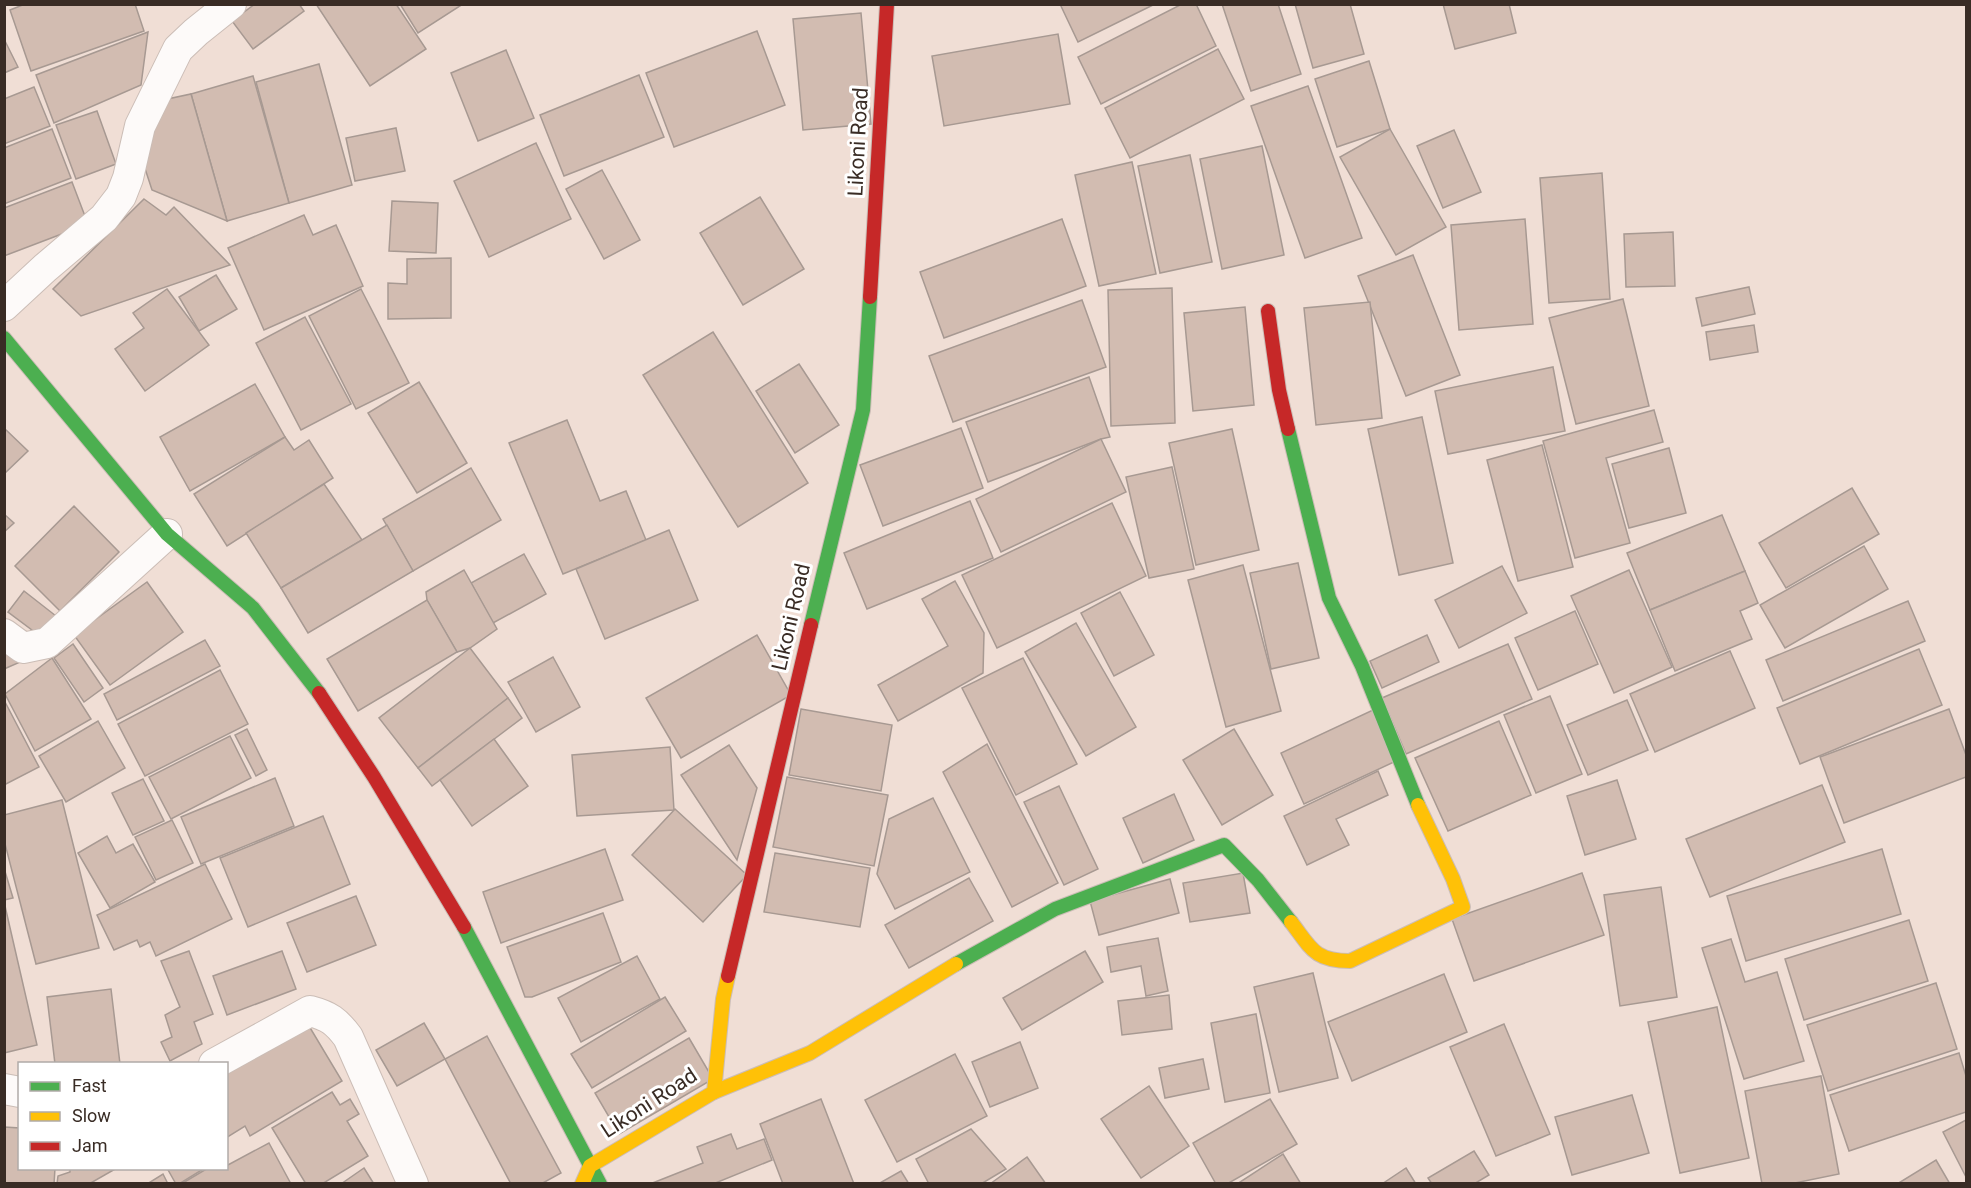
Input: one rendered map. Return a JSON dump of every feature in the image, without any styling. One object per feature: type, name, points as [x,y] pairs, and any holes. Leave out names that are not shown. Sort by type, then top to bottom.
[{"type":"street","points":[[4,306],[104,218],[122,196],[140,126],[178,49],[195,32],[231,4]]},
{"type":"street","name":"Likoni Road","points":[[590,1166],[714,1092],[723,999],[863,410],[887,4]]},
{"type":"street","points":[[714,1092],[810,1053],[890,1003],[1055,909],[1224,845],[1258,880],[1316,954],[1332,961],[1350,961],[1463,907],[1453,879],[1417,802],[1362,666],[1329,598],[1279,390],[1268,311]]},
{"type":"street","points":[[4,338],[167,534],[253,608],[315,687],[374,777],[461,920],[600,1184]]},
{"type":"street","points":[[4,634],[23,648],[47,643],[167,534]]},
{"type":"street","points":[[217,1062],[310,1011],[326,1015],[348,1036],[413,1184]]},
{"type":"street","points":[[582,1184],[590,1166]]},
{"type":"building","points":[[25,4],[135,4],[144,31],[31,71],[10,10]]},
{"type":"building","points":[[255,4],[299,4],[304,11],[253,49],[232,21]]},
{"type":"building","points":[[316,4],[396,4],[426,49],[370,86]]},
{"type":"building","points":[[400,4],[463,4],[418,33]]},
{"type":"building","points":[[1060,4],[1155,4],[1078,42]]},
{"type":"building","points":[[1182,4],[1196,4],[1216,46],[1101,104],[1078,57]]},
{"type":"building","points":[[1222,4],[1278,4],[1301,74],[1251,91]]},
{"type":"building","points":[[1295,4],[1350,4],[1364,54],[1313,68]]},
{"type":"building","points":[[1443,4],[1509,4],[1516,33],[1455,49]]},
{"type":"building","points":[[861,13],[871,124],[803,130],[793,19]]},
{"type":"building","points":[[757,31],[785,105],[674,147],[646,73]]},
{"type":"building","points":[[148,32],[141,85],[54,123],[36,75]]},
{"type":"building","points":[[1058,34],[1070,104],[944,126],[932,56]]},
{"type":"building","points":[[4,39],[18,67],[4,73]]},
{"type":"building","points":[[1218,49],[1244,99],[1130,158],[1105,108]]},
{"type":"building","points":[[506,50],[534,118],[478,141],[451,73]]},
{"type":"building","points":[[1369,61],[1390,129],[1337,147],[1315,79]]},
{"type":"building","points":[[319,64],[352,185],[289,203],[256,82]]},
{"type":"building","points":[[639,75],[664,137],[564,176],[540,115]]},
{"type":"building","points":[[253,76],[289,203],[227,221],[191,94]]},
{"type":"building","points":[[1308,86],[1362,238],[1305,258],[1251,106]]},
{"type":"building","points":[[34,87],[50,126],[4,144],[4,99]]},
{"type":"building","points":[[191,94],[227,221],[152,190],[138,147],[163,100]]},
{"type":"building","points":[[97,111],[116,164],[76,179],[56,125]]},
{"type":"building","points":[[396,128],[405,171],[355,181],[346,138]]},
{"type":"building","points":[[52,129],[71,178],[4,204],[4,148]]},
{"type":"building","points":[[1390,129],[1446,227],[1396,255],[1340,157]]},
{"type":"building","points":[[1454,130],[1481,192],[1443,208],[1417,146]]},
{"type":"building","points":[[536,143],[571,219],[489,257],[454,181]]},
{"type":"building","points":[[1262,146],[1284,255],[1222,269],[1200,159]]},
{"type":"building","points":[[1190,155],[1212,262],[1160,273],[1138,166]]},
{"type":"building","points":[[1132,162],[1156,274],[1099,286],[1075,175]]},
{"type":"building","points":[[602,170],[640,240],[604,259],[566,189]]},
{"type":"building","points":[[1602,173],[1610,299],[1549,303],[1540,178]]},
{"type":"building","points":[[72,182],[88,224],[4,256],[4,208]]},
{"type":"building","points":[[760,197],[804,269],[743,305],[700,233]]},
{"type":"building","points":[[144,199],[166,215],[174,207],[230,265],[81,316],[53,289]]},
{"type":"building","points":[[392,201],[438,203],[436,253],[389,251]]},
{"type":"building","points":[[304,215],[313,235],[336,225],[363,286],[264,330],[228,248]]},
{"type":"building","points":[[1062,219],[1086,286],[944,338],[920,272]]},
{"type":"building","points":[[1525,219],[1533,324],[1459,330],[1451,225]]},
{"type":"building","points":[[1673,232],[1675,286],[1626,287],[1624,234]]},
{"type":"building","points":[[1413,255],[1460,375],[1406,396],[1358,276]]},
{"type":"building","points":[[451,258],[451,318],[388,319],[388,283],[407,284],[407,259]]},
{"type":"building","points":[[216,275],[237,309],[199,331],[179,297]]},
{"type":"building","points":[[1749,287],[1755,314],[1702,326],[1696,298]]},
{"type":"building","points":[[1172,288],[1175,423],[1111,426],[1108,290]]},
{"type":"building","points":[[167,289],[209,345],[145,391],[115,349],[144,328],[133,313]]},
{"type":"building","points":[[361,289],[409,383],[356,409],[309,316]]},
{"type":"building","points":[[1623,299],[1649,406],[1576,424],[1549,318]]},
{"type":"building","points":[[1082,300],[1106,367],[953,422],[929,356]]},
{"type":"building","points":[[1370,302],[1382,418],[1316,425],[1304,308]]},
{"type":"building","points":[[1245,307],[1254,405],[1193,411],[1184,313]]},
{"type":"building","points":[[305,317],[351,404],[301,430],[256,343]]},
{"type":"building","points":[[1754,325],[1758,352],[1710,360],[1706,332]]},
{"type":"building","points":[[713,332],[808,483],[738,527],[643,375]]},
{"type":"building","points":[[799,364],[839,425],[795,453],[756,391]]},
{"type":"building","points":[[1553,367],[1565,431],[1448,454],[1435,391]]},
{"type":"building","points":[[1089,377],[1110,437],[988,482],[966,422]]},
{"type":"building","points":[[419,382],[467,463],[417,493],[368,413]]},
{"type":"building","points":[[255,384],[285,437],[190,491],[160,437]]},
{"type":"building","points":[[1654,410],[1663,442],[1606,458],[1630,543],[1575,558],[1543,441]]},
{"type":"building","points":[[1422,417],[1453,563],[1399,575],[1368,429]]},
{"type":"building","points":[[567,420],[600,501],[626,491],[646,540],[563,574],[509,443]]},
{"type":"building","points":[[4,428],[28,451],[4,474]]},
{"type":"building","points":[[961,428],[983,488],[883,526],[860,465]]},
{"type":"building","points":[[1232,429],[1259,550],[1196,565],[1169,443]]},
{"type":"building","points":[[285,437],[294,450],[309,440],[333,478],[227,546],[194,494]]},
{"type":"building","points":[[1101,439],[1126,492],[1001,552],[976,499]]},
{"type":"building","points":[[1542,445],[1573,567],[1518,581],[1487,460]]},
{"type":"building","points":[[1669,448],[1686,513],[1629,528],[1612,464]]},
{"type":"building","points":[[1172,467],[1194,569],[1149,578],[1126,477]]},
{"type":"building","points":[[471,468],[501,520],[413,571],[383,519]]},
{"type":"building","points":[[324,484],[362,540],[281,588],[246,533]]},
{"type":"building","points":[[1852,488],[1879,534],[1786,588],[1759,543]]},
{"type":"building","points":[[970,501],[993,558],[867,609],[844,553]]},
{"type":"building","points":[[1112,503],[1146,576],[997,648],[962,575]]},
{"type":"building","points":[[74,506],[119,552],[60,611],[15,566]]},
{"type":"building","points":[[4,514],[14,523],[4,532]]},
{"type":"building","points":[[1722,515],[1745,571],[1650,610],[1627,553]]},
{"type":"building","points":[[387,525],[413,571],[308,633],[281,588]]},
{"type":"building","points":[[669,530],[698,600],[605,639],[576,569]]},
{"type":"building","points":[[1864,546],[1888,589],[1785,648],[1760,605]]},
{"type":"building","points":[[524,554],[546,594],[493,623],[471,583]]},
{"type":"building","points":[[1298,563],[1319,658],[1271,669],[1250,573]]},
{"type":"building","points":[[1243,565],[1281,711],[1226,727],[1188,580]]},
{"type":"building","points":[[1502,566],[1527,613],[1459,648],[1435,600]]},
{"type":"building","points":[[464,570],[497,629],[470,648],[457,652],[427,600],[426,592]]},
{"type":"building","points":[[1629,570],[1672,667],[1614,693],[1571,596]]},
{"type":"building","points":[[1745,571],[1758,603],[1740,611],[1752,639],[1675,671],[1650,610]]},
{"type":"building","points":[[955,581],[984,633],[983,673],[898,721],[878,685],[948,646],[922,599]]},
{"type":"building","points":[[147,582],[183,632],[110,685],[74,635]]},
{"type":"building","points":[[24,591],[56,616],[40,636],[8,612]]},
{"type":"building","points":[[1120,592],[1154,655],[1114,676],[1081,613]]},
{"type":"building","points":[[427,600],[457,652],[358,711],[327,659]]},
{"type":"building","points":[[1908,601],[1925,641],[1783,701],[1766,660]]},
{"type":"building","points":[[1575,611],[1598,664],[1538,690],[1515,638]]},
{"type":"building","points":[[1076,623],[1136,727],[1086,756],[1025,652]]},
{"type":"building","points":[[757,635],[791,695],[681,758],[646,698]]},
{"type":"building","points":[[1427,635],[1439,662],[1382,688],[1370,661]]},
{"type":"building","points":[[205,640],[220,666],[117,720],[104,694]]},
{"type":"building","points":[[7,642],[18,663],[4,669],[4,643]]},
{"type":"building","points":[[73,644],[103,688],[84,702],[54,658]]},
{"type":"building","points":[[1508,644],[1532,699],[1406,754],[1382,698]]},
{"type":"building","points":[[470,648],[508,698],[418,768],[379,718]]},
{"type":"building","points":[[1919,649],[1942,705],[1800,764],[1777,708]]},
{"type":"building","points":[[1730,651],[1755,708],[1655,752],[1630,694]]},
{"type":"building","points":[[553,657],[580,707],[536,732],[508,682]]},
{"type":"building","points":[[52,658],[91,719],[35,751],[5,694]]},
{"type":"building","points":[[1023,658],[1077,764],[1016,795],[962,688]]},
{"type":"building","points":[[220,670],[248,724],[145,776],[118,724]]},
{"type":"building","points":[[1550,696],[1582,774],[1536,793],[1504,715]]},
{"type":"building","points":[[508,698],[522,718],[432,786],[418,768]]},
{"type":"building","points":[[4,700],[39,767],[4,785]]},
{"type":"building","points":[[1627,700],[1648,750],[1588,775],[1567,725]]},
{"type":"building","points":[[801,709],[892,725],[881,791],[789,775]]},
{"type":"building","points":[[1949,709],[1966,755],[1966,777],[1844,823],[1820,757]]},
{"type":"building","points":[[1373,710],[1396,761],[1304,804],[1281,753]]},
{"type":"building","points":[[98,721],[125,768],[66,802],[39,756]]},
{"type":"building","points":[[1499,721],[1531,795],[1448,831],[1415,758]]},
{"type":"building","points":[[247,729],[267,770],[256,776],[235,735]]},
{"type":"building","points":[[1234,729],[1273,795],[1222,825],[1183,760]]},
{"type":"building","points":[[230,736],[251,778],[171,819],[149,777]]},
{"type":"building","points":[[494,739],[528,786],[472,826],[440,780]]},
{"type":"building","points":[[987,744],[1058,883],[1012,907],[943,772]]},
{"type":"building","points":[[729,745],[757,788],[737,860],[681,775]]},
{"type":"building","points":[[670,747],[674,810],[577,816],[572,755]]},
{"type":"building","points":[[1378,771],[1388,795],[1336,819],[1349,845],[1307,865],[1284,816]]},
{"type":"building","points":[[787,777],[888,795],[874,866],[773,847]]},
{"type":"building","points":[[275,778],[294,826],[201,864],[181,817]]},
{"type":"building","points":[[143,779],[164,821],[133,835],[112,793]]},
{"type":"building","points":[[1617,780],[1636,839],[1585,855],[1567,796]]},
{"type":"building","points":[[1822,785],[1845,842],[1710,897],[1686,839]]},
{"type":"building","points":[[1059,786],[1098,869],[1064,885],[1024,802]]},
{"type":"building","points":[[1174,794],[1194,840],[1143,863],[1123,818]]},
{"type":"building","points":[[933,798],[970,872],[895,909],[877,874],[889,819]]},
{"type":"building","points":[[62,800],[99,948],[36,964],[4,840],[4,815]]},
{"type":"building","points":[[675,809],[747,875],[703,922],[632,855]]},
{"type":"building","points":[[323,816],[350,884],[248,927],[220,858]]},
{"type":"building","points":[[172,820],[193,863],[156,880],[135,837]]},
{"type":"building","points":[[107,836],[116,853],[133,844],[155,882],[110,908],[78,853]]},
{"type":"building","points":[[605,849],[623,900],[501,943],[483,892]]},
{"type":"building","points":[[1882,849],[1901,914],[1746,961],[1727,896]]},
{"type":"building","points":[[775,853],[870,868],[860,927],[764,912]]},
{"type":"building","points":[[205,864],[232,919],[156,956],[150,942],[140,947],[137,940],[114,950],[97,915]]},
{"type":"building","points":[[4,868],[13,898],[4,900]]},
{"type":"building","points":[[1243,873],[1250,913],[1190,922],[1183,883]]},
{"type":"building","points":[[1582,873],[1604,935],[1474,981],[1452,919]]},
{"type":"building","points":[[969,878],[993,921],[909,968],[885,925]]},
{"type":"building","points":[[1170,879],[1179,913],[1099,935],[1090,901]]},
{"type":"building","points":[[1661,887],[1677,997],[1620,1006],[1604,895]]},
{"type":"building","points":[[356,896],[376,945],[307,972],[287,923]]},
{"type":"building","points":[[4,906],[37,1045],[4,1053]]},
{"type":"building","points":[[603,913],[621,962],[532,997],[525,997],[507,947]]},
{"type":"building","points":[[1909,920],[1928,981],[1804,1020],[1785,959]]},
{"type":"building","points":[[1158,938],[1168,991],[1146,996],[1141,966],[1111,972],[1107,947]]},
{"type":"building","points":[[1731,939],[1745,982],[1777,972],[1804,1061],[1744,1079],[1702,948]]},
{"type":"building","points":[[189,951],[213,1014],[194,1022],[202,1044],[170,1061],[161,1042],[172,1037],[165,1015],[180,1007],[161,961]]},
{"type":"building","points":[[282,951],[296,989],[227,1015],[213,976]]},
{"type":"building","points":[[1085,951],[1103,982],[1022,1030],[1003,998]]},
{"type":"building","points":[[637,956],[660,999],[581,1042],[558,998]]},
{"type":"building","points":[[1313,973],[1338,1078],[1279,1092],[1254,987]]},
{"type":"building","points":[[1444,974],[1467,1032],[1352,1081],[1328,1022]]},
{"type":"building","points":[[1936,983],[1957,1049],[1828,1091],[1807,1025]]},
{"type":"building","points":[[111,989],[120,1062],[55,1062],[47,997]]},
{"type":"building","points":[[1169,995],[1172,1029],[1122,1035],[1118,1001]]},
{"type":"building","points":[[665,997],[686,1031],[592,1088],[571,1054]]},
{"type":"building","points":[[1717,1007],[1749,1158],[1680,1173],[1648,1022]]},
{"type":"building","points":[[1256,1014],[1270,1093],[1225,1102],[1211,1023]]},
{"type":"building","points":[[306,1021],[342,1081],[250,1136],[245,1126],[228,1137],[228,1067]]},
{"type":"building","points":[[424,1023],[445,1059],[397,1086],[376,1050]]},
{"type":"building","points":[[1504,1024],[1550,1134],[1496,1156],[1450,1047]]},
{"type":"building","points":[[487,1036],[561,1173],[541,1184],[511,1184],[445,1059]]},
{"type":"building","points":[[689,1038],[713,1079],[619,1134],[595,1093]]},
{"type":"building","points":[[1020,1042],[1038,1088],[990,1107],[972,1062]]},
{"type":"building","points":[[1959,1053],[1966,1076],[1966,1112],[1849,1151],[1830,1095]]},
{"type":"building","points":[[955,1054],[987,1116],[897,1162],[865,1100]]},
{"type":"building","points":[[1203,1059],[1209,1089],[1165,1098],[1159,1068]]},
{"type":"building","points":[[1821,1076],[1839,1174],[1790,1184],[1762,1184],[1745,1091]]},
{"type":"building","points":[[1149,1086],[1189,1146],[1141,1178],[1101,1119]]},
{"type":"building","points":[[332,1092],[340,1105],[350,1099],[359,1114],[347,1121],[368,1156],[322,1184],[306,1184],[272,1128]]},
{"type":"building","points":[[1632,1095],[1649,1153],[1572,1175],[1555,1117]]},
{"type":"building","points":[[821,1099],[854,1184],[783,1184],[760,1124]]},
{"type":"building","points":[[1270,1099],[1297,1144],[1227,1184],[1216,1184],[1193,1143]]},
{"type":"building","points":[[1966,1120],[1966,1177],[1943,1132]]},
{"type":"building","points":[[4,1127],[18,1128],[18,1170],[55,1170],[54,1184],[4,1184]]},
{"type":"building","points":[[971,1129],[1006,1169],[981,1184],[929,1184],[916,1159]]},
{"type":"building","points":[[731,1134],[737,1149],[764,1139],[772,1160],[713,1184],[650,1184],[703,1163],[697,1147]]},
{"type":"building","points":[[269,1143],[291,1184],[181,1184],[205,1170],[228,1170],[228,1165]]},
{"type":"building","points":[[1474,1151],[1489,1175],[1474,1184],[1432,1184],[1428,1178]]},
{"type":"building","points":[[1283,1154],[1301,1184],[1237,1184]]},
{"type":"building","points":[[1027,1157],[1046,1184],[990,1184]]},
{"type":"building","points":[[1936,1160],[1950,1184],[1897,1184]]},
{"type":"building","points":[[364,1168],[374,1184],[341,1184]]},
{"type":"building","points":[[1406,1168],[1416,1184],[1382,1184]]},
{"type":"building","points":[[70,1170],[114,1170],[89,1184],[57,1184],[58,1176]]},
{"type":"building","points":[[168,1170],[202,1170],[179,1184],[176,1184]]},
{"type":"building","points":[[901,1171],[909,1184],[878,1184]]},
{"type":"building","points":[[163,1174],[168,1184],[147,1184]]},
{"type":"traffic: fast","points":[[811,625],[863,410],[870,297]]},
{"type":"traffic: fast","points":[[4,338],[167,534],[253,608],[319,693]]},
{"type":"traffic: fast","points":[[1288,429],[1329,598],[1362,666],[1418,805]]},
{"type":"traffic: fast","points":[[956,964],[1055,909],[1224,845],[1258,880],[1291,922]]},
{"type":"traffic: fast","points":[[464,927],[600,1184]]},
{"type":"traffic: slow","points":[[1291,922],[1309,946],[1321,956],[1350,961],[1463,907],[1453,879],[1418,805]]},
{"type":"traffic: slow","points":[[714,1092],[810,1053],[956,964]]},
{"type":"traffic: slow","points":[[582,1184],[590,1166],[714,1092],[723,999],[728,976]]},
{"type":"traffic: jam","points":[[870,297],[887,4]]},
{"type":"traffic: jam","points":[[1268,311],[1279,390],[1288,429]]},
{"type":"traffic: jam","points":[[728,976],[811,625]]},
{"type":"traffic: jam","points":[[319,693],[374,777],[464,927]]}]
